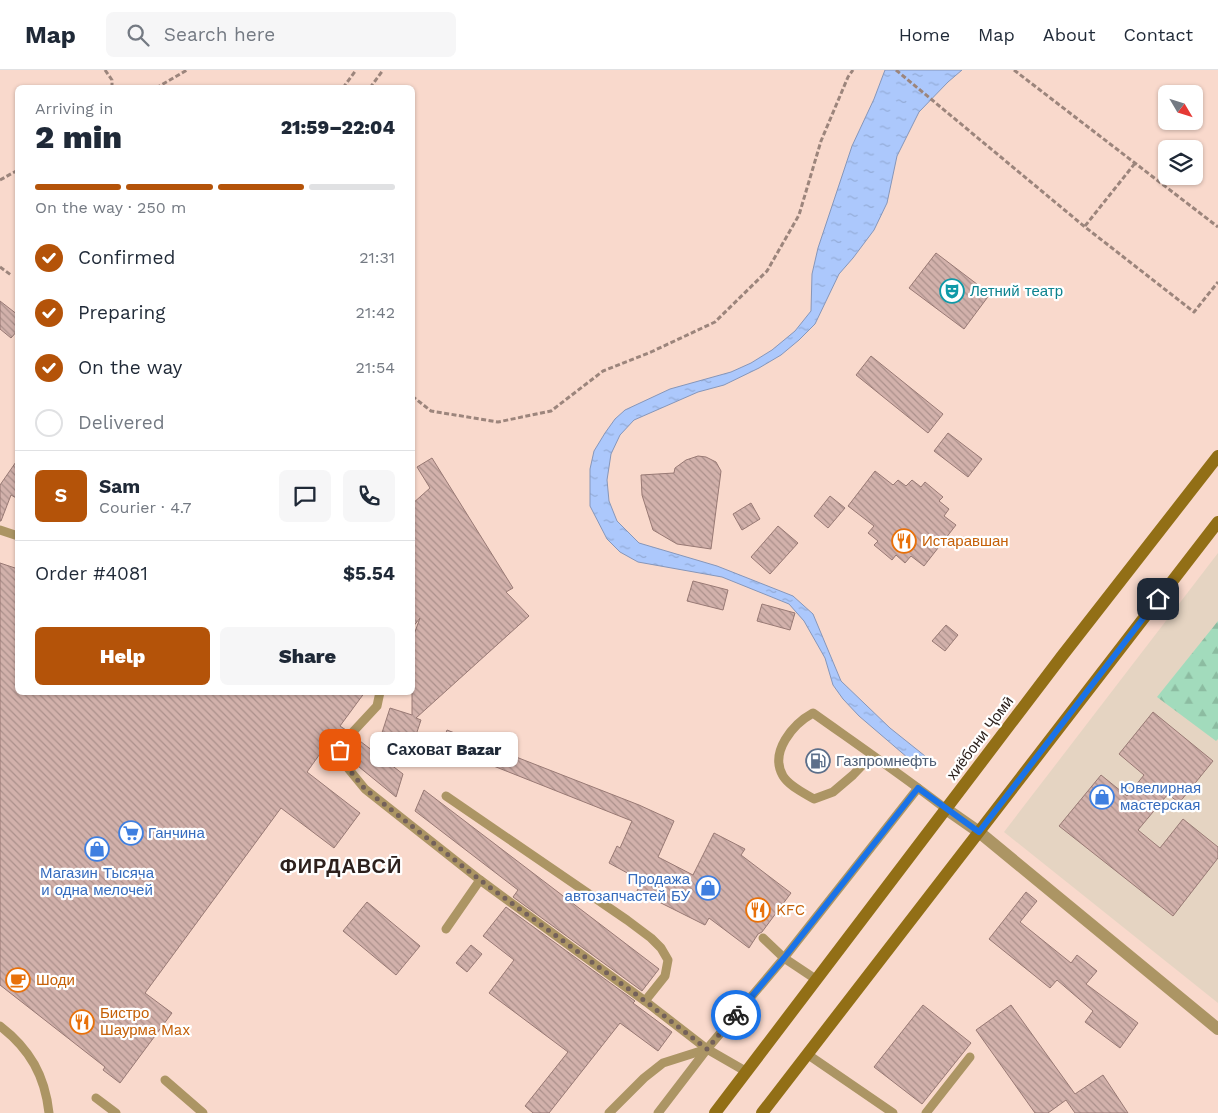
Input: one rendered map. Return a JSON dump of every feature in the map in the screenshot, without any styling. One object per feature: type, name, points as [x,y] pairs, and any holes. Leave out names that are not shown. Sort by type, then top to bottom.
[{"type":"main road","name":"хиёбони Ҷомӣ","points":[[715,1113],[1057,663],[1218,456]]},
{"type":"main road","points":[[762,1113],[1218,522]]},
{"type":"street","points":[[946,809],[979,832],[1218,1028]]},
{"type":"lane","points":[[0,530],[15,535]]},
{"type":"lane","points":[[379,695],[377,706],[350,735],[340,750],[342,761],[365,789],[480,880],[707,1049],[747,1072]]},
{"type":"lane","points":[[872,755],[833,792],[814,799],[784,778],[778,764],[781,747],[789,735],[803,718],[813,713],[872,755],[918,788],[946,809]]},
{"type":"lane","points":[[658,1113],[707,1049],[784,958],[918,788]]},
{"type":"lane","points":[[446,796],[627,920],[661,948],[668,960],[665,976],[645,1001]]},
{"type":"lane","points":[[446,929],[480,880]]},
{"type":"lane","points":[[764,938],[784,958],[816,980]]},
{"type":"lane","points":[[0,1026],[13,1036],[37,1068],[48,1103],[49,1113]]},
{"type":"lane","points":[[609,1113],[644,1078],[663,1063],[707,1049]]},
{"type":"lane","points":[[807,1054],[893,1113]]},
{"type":"lane","points":[[926,1113],[970,1057]]},
{"type":"lane","points":[[165,1080],[203,1113]]},
{"type":"lane","points":[[96,1098],[116,1113]]},
{"type":"path","points":[[105,70],[112,80],[112,85]]},
{"type":"path","points":[[161,85],[187,70]]},
{"type":"path","points":[[345,85],[356,70]]},
{"type":"path","points":[[372,85],[383,70]]},
{"type":"path","points":[[415,398],[431,411],[498,422],[552,411],[603,371],[651,352],[715,322],[767,271],[799,215],[821,141],[848,76],[853,70]]},
{"type":"path","points":[[896,70],[1085,227],[1194,312],[1218,282]]},
{"type":"path","points":[[1014,70],[1218,227]]},
{"type":"path","points":[[1085,227],[1136,162]]},
{"type":"path","points":[[0,180],[15,172]]},
{"type":"path","points":[[0,268],[11,275]]},
{"type":"shaded area","points":[[1218,553],[1218,1003],[1004,832]]},
{"type":"green space","points":[[1218,621],[1218,739],[1216,741],[1157,697]]},
{"type":"water","points":[[885,70],[962,70],[919,112],[897,156],[887,203],[874,230],[839,274],[815,324],[781,355],[759,368],[724,385],[698,392],[634,420],[620,435],[611,454],[607,480],[609,501],[617,521],[639,543],[717,566],[793,596],[813,614],[841,681],[890,728],[925,756],[915,764],[859,716],[843,699],[833,685],[825,658],[804,621],[789,604],[722,577],[638,562],[620,552],[607,539],[590,506],[590,469],[594,451],[615,419],[625,410],[670,389],[731,372],[751,363],[772,350],[795,331],[811,311],[812,274],[818,248],[852,146]]},
{"type":"building","points":[[936,253],[990,294],[964,329],[909,288]]},
{"type":"building","points":[[0,301],[15,313],[15,333],[11,338],[0,329]]},
{"type":"building","points":[[871,356],[943,414],[928,433],[856,375]]},
{"type":"building","points":[[948,433],[982,459],[968,477],[934,451]]},
{"type":"building","points":[[698,456],[706,457],[716,462],[721,471],[711,549],[677,544],[653,530],[642,495],[641,475],[674,473],[675,468],[686,460]]},
{"type":"building","points":[[432,458],[513,588],[506,592],[529,616],[416,718],[421,720],[410,753],[379,742],[390,708],[412,715],[412,695],[415,695],[415,632],[420,618],[415,624],[415,501],[430,488],[417,467]]},
{"type":"building","points":[[15,463],[15,497],[11,495],[1,521],[0,521],[0,485]]},
{"type":"building","points":[[875,471],[893,485],[898,480],[906,486],[912,480],[921,487],[925,482],[943,497],[939,501],[949,509],[944,516],[956,525],[924,566],[911,556],[905,563],[896,555],[892,560],[874,545],[878,541],[868,533],[874,526],[848,506]]},
{"type":"building","points":[[830,496],[845,508],[828,528],[814,516]]},
{"type":"building","points":[[751,503],[760,519],[742,530],[733,514]]},
{"type":"building","points":[[778,526],[798,543],[770,574],[751,557]]},
{"type":"building","name":"Ганчина","points":[[0,563],[15,568],[15,695],[363,695],[340,726],[346,730],[334,750],[327,744],[307,772],[360,813],[334,848],[281,808],[145,993],[172,1013],[120,1083],[103,1070],[105,1067],[0,985]]},
{"type":"building","points":[[693,581],[728,590],[723,610],[687,601]]},
{"type":"building","points":[[762,604],[795,613],[790,630],[757,621]]},
{"type":"building","points":[[946,625],[958,635],[945,651],[932,641]]},
{"type":"building","points":[[1153,712],[1213,761],[1179,803],[1168,794],[1138,830],[1160,848],[1183,819],[1218,847],[1218,858],[1173,916],[1059,826],[1101,775],[1127,796],[1144,775],[1119,754]]},
{"type":"building","points":[[447,730],[639,805],[674,821],[658,857],[693,875],[714,833],[745,849],[741,855],[791,893],[749,948],[709,918],[705,925],[637,891],[642,881],[609,863],[617,846],[620,848],[632,821],[486,763],[485,766],[440,749]]},
{"type":"building","points":[[356,738],[403,774],[396,797],[348,758],[347,752]]},
{"type":"building","points":[[424,790],[659,969],[642,991],[513,897],[518,890],[415,811]]},
{"type":"building","points":[[1026,892],[1037,901],[1020,922],[1071,963],[1077,955],[1097,971],[1086,984],[1138,1023],[1120,1048],[1085,1022],[1093,1011],[1057,980],[1050,988],[989,939]]},
{"type":"building","points":[[367,902],[420,946],[396,975],[343,931]]},
{"type":"building","points":[[506,907],[635,1001],[633,1003],[672,1032],[658,1051],[620,1023],[549,1113],[533,1113],[525,1106],[568,1052],[489,993],[514,960],[483,936]]},
{"type":"building","points":[[471,945],[482,954],[467,972],[456,963]]},
{"type":"building","points":[[923,1005],[971,1043],[922,1104],[874,1067]]},
{"type":"building","points":[[1011,1005],[1075,1094],[1103,1075],[1128,1113],[1075,1113],[1066,1100],[1048,1113],[1035,1113],[976,1030]]},
{"type":"way so far","points":[[340,750],[342,761],[365,789],[480,880],[707,1049],[736,1015]]},
{"type":"place","name":"Летний театр","points":[[952,291]]},
{"type":"place","name":"Истаравшан","points":[[904,541]]},
{"type":"place","name":"Саховат Bazar","points":[[340,750]]},
{"type":"place","name":"Газпромнефть","points":[[818,761]]},
{"type":"place","name":"Ювелирная мастерская","points":[[1102,797]]},
{"type":"place","name":"Ганчина","points":[[131,833]]},
{"type":"place","name":"Магазин Тысяча и одна мелочей","points":[[97,849]]},
{"type":"place","name":"Продажа автозапчастей БУ","points":[[708,888]]},
{"type":"place","name":"KFC","points":[[758,910]]},
{"type":"place","name":"Шоди","points":[[18,980]]},
{"type":"place","name":"Бистро Шаурма Мax","points":[[82,1022]]},
{"type":"district","name":"ФИРДАВСӢ","points":[[341,866]]},
{"type":"route","points":[[736,1015],[784,958],[918,788],[979,832],[1158,599]]}]
